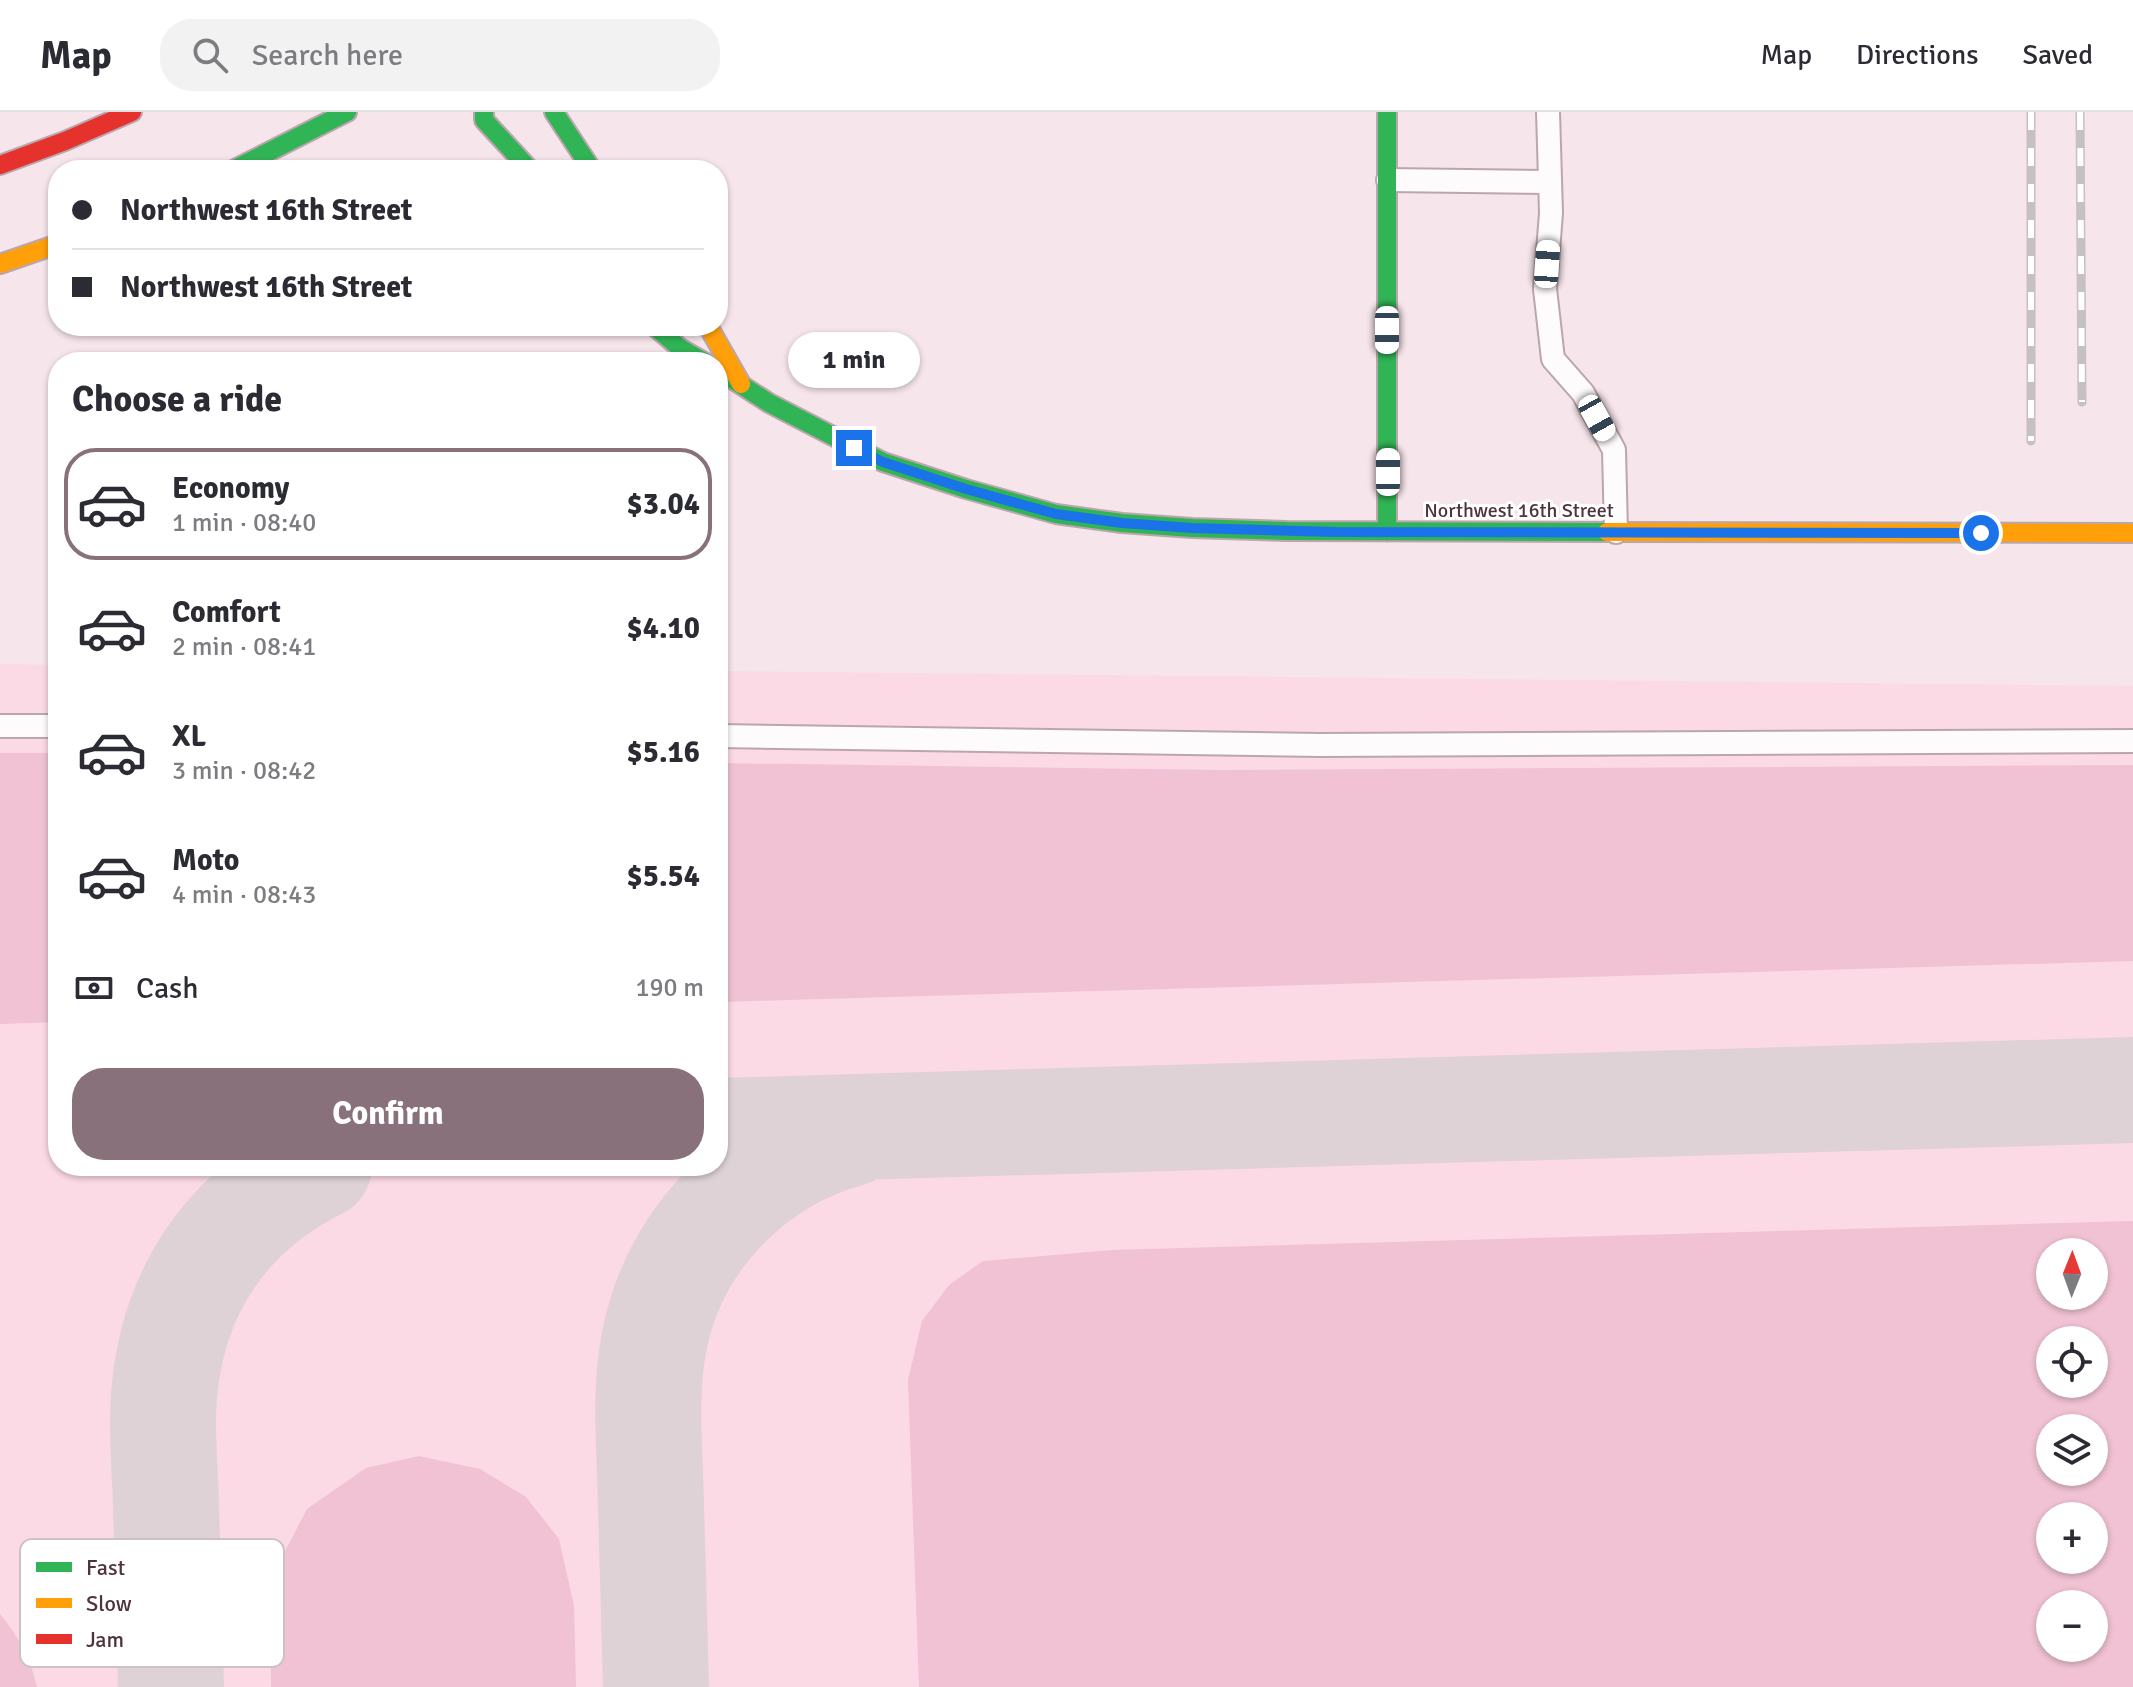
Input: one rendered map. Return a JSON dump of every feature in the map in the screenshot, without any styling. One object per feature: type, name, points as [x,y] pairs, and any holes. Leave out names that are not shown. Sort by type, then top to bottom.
[{"type":"main road","points":[[0,165],[132,112]]},
{"type":"main road","points":[[253,160],[347,112]]},
{"type":"main road","points":[[484,112],[484,120],[521,160]]},
{"type":"main road","points":[[554,112],[585,160]]},
{"type":"main road","points":[[1387,112],[1387,532]]},
{"type":"main road","points":[[0,264],[48,247]]},
{"type":"main road","points":[[666,336],[687,352]]},
{"type":"main road","name":"Northwest 16th Street","points":[[728,361],[741,384]]},
{"type":"main road","name":"Northwest 16th Street","points":[[728,376],[769,403],[883,462],[1056,514],[1122,523],[1192,528],[1387,532],[2133,533]]},
{"type":"lane","points":[[1548,112],[1551,213],[1545,289],[1553,359],[1583,393],[1614,450],[1616,532]]},
{"type":"lane","points":[[1388,180],[1550,182]]},
{"type":"lane","points":[[0,726],[48,726]]},
{"type":"lane","points":[[728,736],[1320,745],[2133,741]]},
{"type":"shaded area","points":[[0,664],[48,665],[48,1176],[728,1176],[728,671],[2133,686],[2133,1687],[0,1687]]},
{"type":"shaded area","points":[[0,753],[48,753],[48,1022],[0,1024]]},
{"type":"shaded area","points":[[728,763],[1220,770],[2133,765],[2133,961],[728,1002]]},
{"type":"shaded area","points":[[2133,1221],[2133,1687],[919,1687],[908,1380],[922,1321],[949,1285],[983,1261],[1112,1250]]},
{"type":"shaded area","points":[[419,1456],[480,1469],[526,1497],[559,1539],[574,1606],[576,1687],[271,1687],[271,1667],[284,1667],[284,1553],[307,1509],[366,1468]]},
{"type":"shaded area","points":[[0,1614],[20,1643],[20,1667],[31,1667],[37,1687],[0,1687]]},
{"type":"taxiway","points":[[728,1131],[2133,1090]]},
{"type":"taxiway","points":[[656,1687],[648,1403],[654,1342],[664,1305],[679,1270],[699,1238],[723,1209],[750,1184],[781,1163],[851,1133]]},
{"type":"taxiway","points":[[167,1539],[163,1410],[169,1358],[179,1323],[192,1290],[231,1232],[257,1207],[302,1176]]},
{"type":"taxiway","points":[[170,1667],[171,1687]]},
{"type":"railway","points":[[2031,112],[2031,441]]},
{"type":"railway","points":[[2080,112],[2082,402]]},
{"type":"traffic: fast","points":[[253,160],[347,112]]},
{"type":"traffic: fast","points":[[484,112],[484,120],[521,160]]},
{"type":"traffic: fast","points":[[554,112],[585,160]]},
{"type":"traffic: fast","points":[[1387,112],[1387,532]]},
{"type":"traffic: fast","points":[[666,336],[687,352]]},
{"type":"traffic: fast","points":[[728,376],[769,403],[883,462],[1056,514],[1192,528],[1607,532]]},
{"type":"traffic: slow","points":[[0,264],[48,247]]},
{"type":"traffic: slow","points":[[714,336],[723,352]]},
{"type":"traffic: slow","points":[[728,361],[741,384]]},
{"type":"traffic: slow","points":[[1607,532],[2133,533]]},
{"type":"traffic: jam","points":[[0,165],[132,112]]},
{"type":"route","points":[[854,448],[883,462],[966,489],[1056,514],[1122,523],[1337,532],[1981,533]]}]
